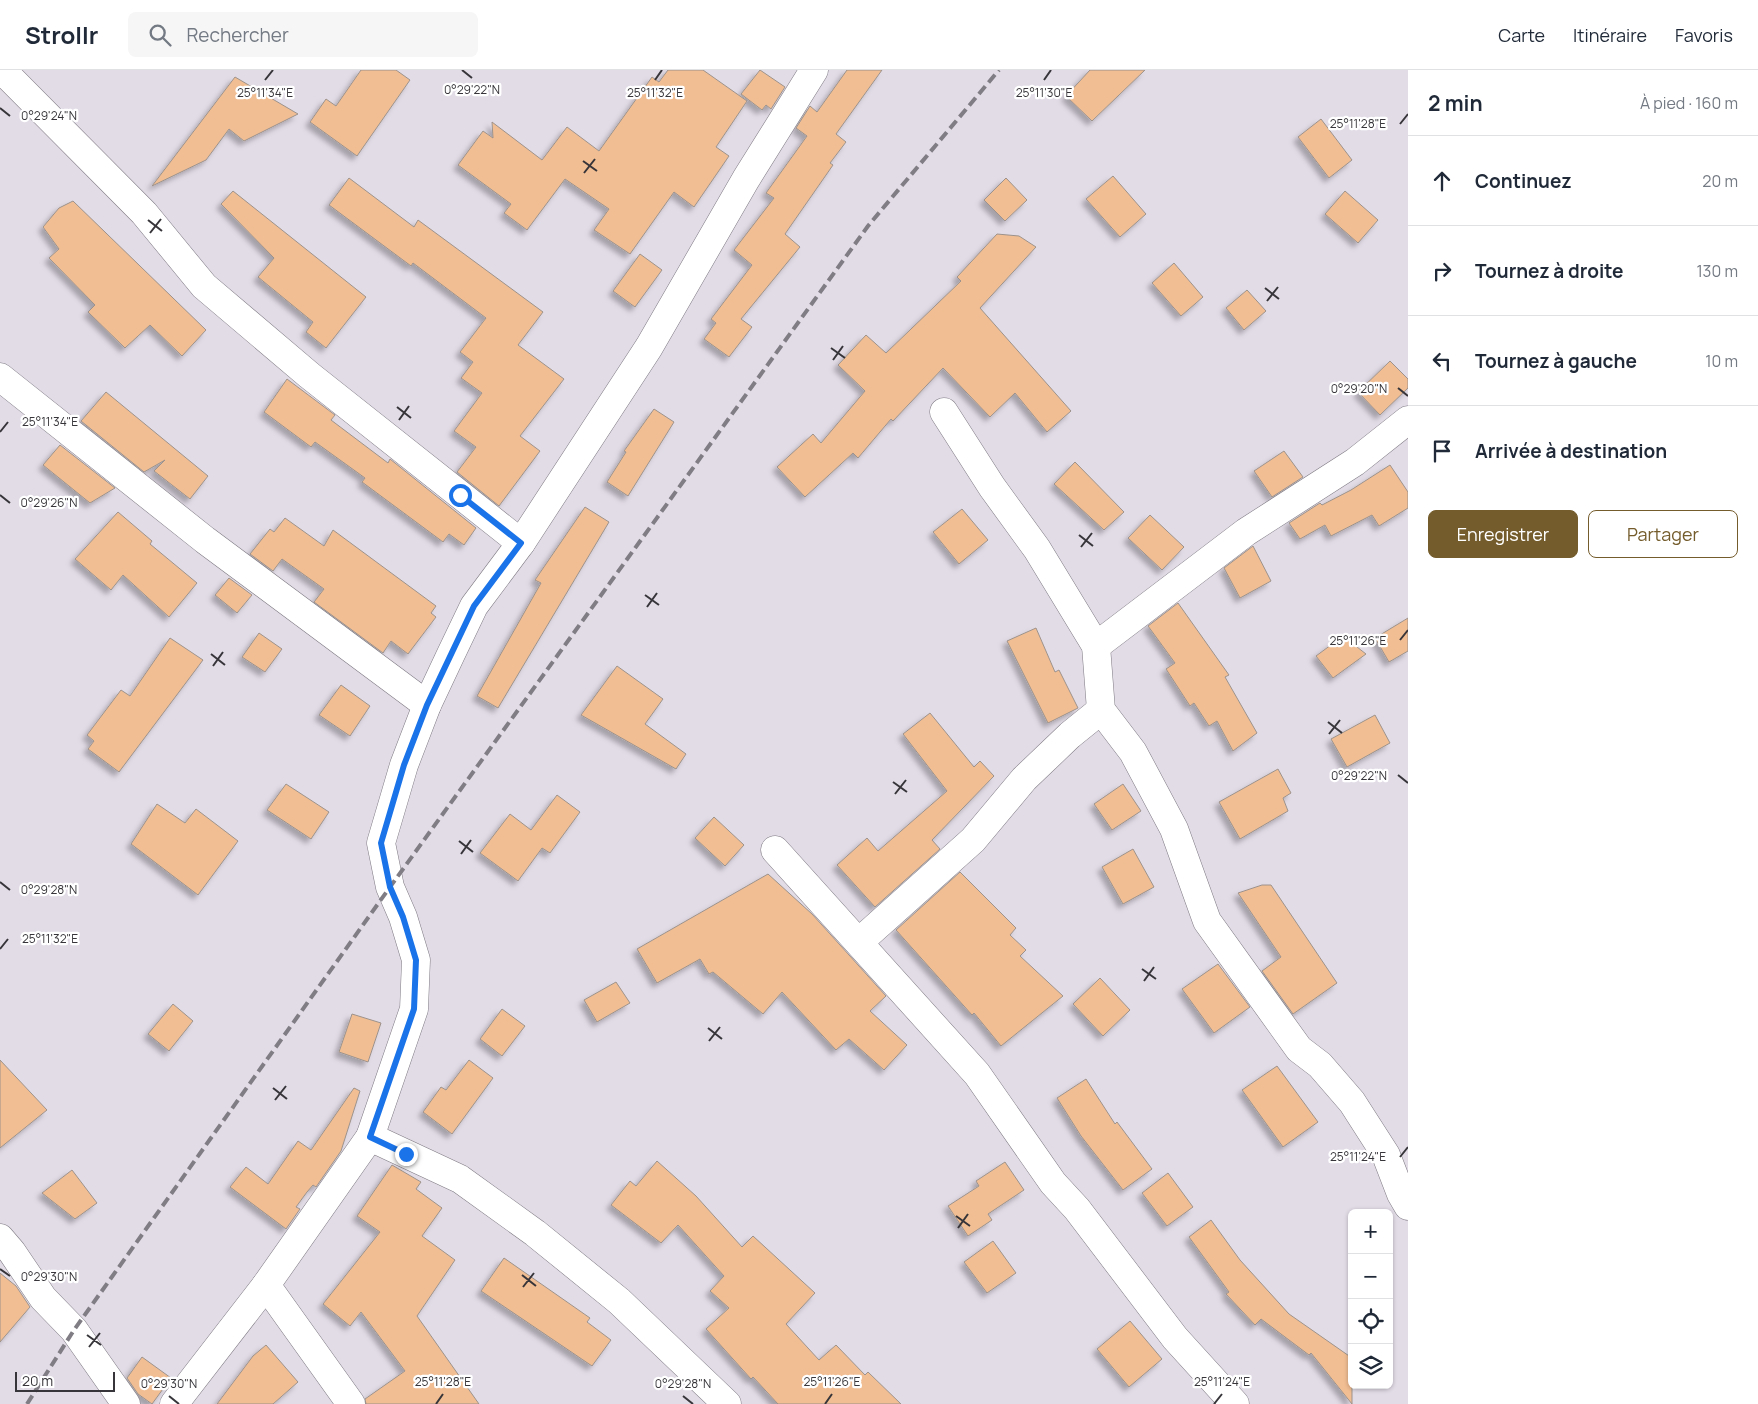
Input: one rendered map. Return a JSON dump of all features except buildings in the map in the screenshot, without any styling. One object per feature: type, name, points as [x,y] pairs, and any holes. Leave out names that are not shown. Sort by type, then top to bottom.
[{"type":"street","points":[[2,70],[144,213],[204,286],[309,375],[521,543]]},
{"type":"street","points":[[174,1404],[266,1285],[370,1137],[414,1009],[416,960],[403,917],[390,887],[381,843],[404,765],[427,705],[474,606],[521,543],[649,347],[746,179],[814,70]]},
{"type":"street","points":[[0,377],[206,540],[427,705]]},
{"type":"street","points":[[944,412],[992,487],[1037,549],[1096,646],[1102,710],[1133,752],[1174,829],[1207,921],[1298,1049],[1320,1065],[1352,1102],[1386,1155],[1401,1194],[1408,1206]]},
{"type":"street","points":[[1096,646],[1246,532],[1355,462],[1408,420]]},
{"type":"street","points":[[859,942],[973,840],[1024,779],[1070,735],[1102,710]]},
{"type":"street","points":[[775,850],[977,1074],[1053,1183],[1077,1209],[1175,1338],[1235,1404]]},
{"type":"street","points":[[370,1137],[460,1179],[535,1232],[619,1301],[727,1404]]},
{"type":"street","points":[[0,1238],[12,1252],[43,1298],[74,1330],[126,1404]]},
{"type":"street","points":[[266,1285],[351,1404]]},
{"type":"railway","points":[[27,1404],[74,1330],[390,887],[868,226],[999,70]]},
{"type":"route","points":[[406,1154],[370,1137],[414,1009],[416,960],[403,917],[390,887],[381,843],[404,765],[427,705],[474,606],[521,543],[460,495]]}]
